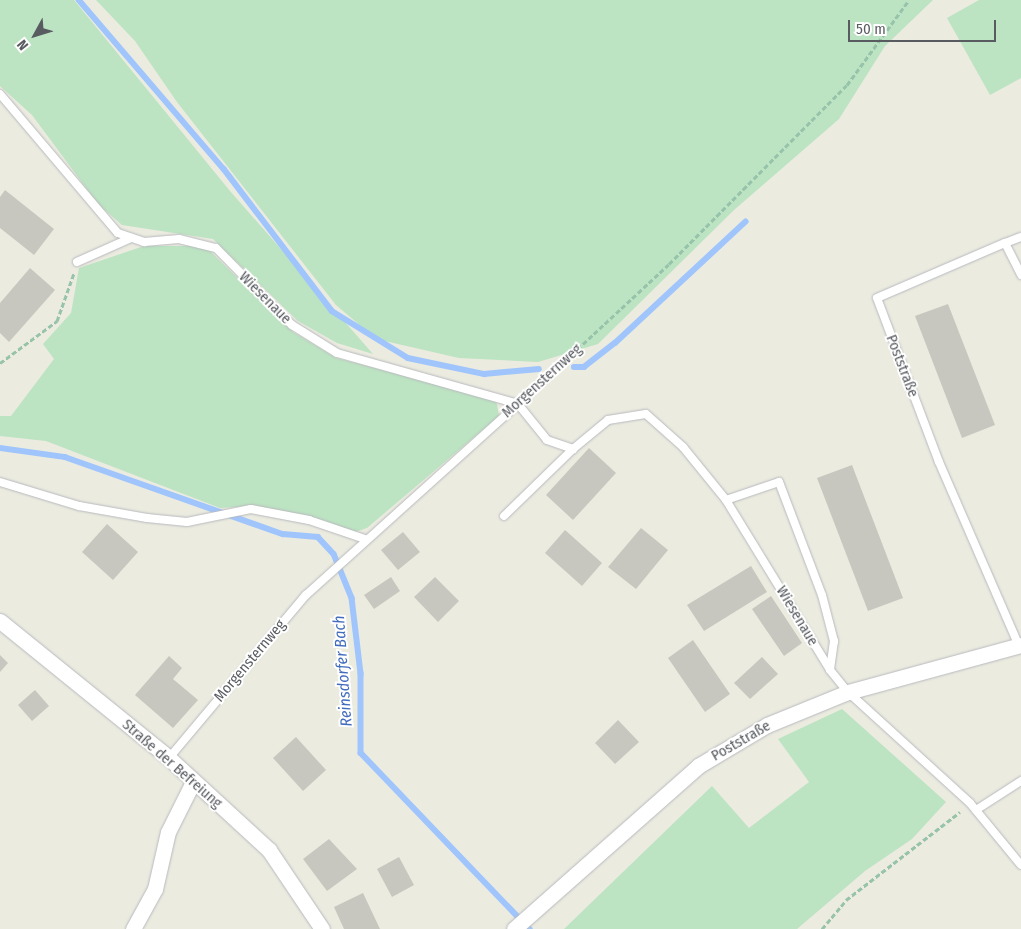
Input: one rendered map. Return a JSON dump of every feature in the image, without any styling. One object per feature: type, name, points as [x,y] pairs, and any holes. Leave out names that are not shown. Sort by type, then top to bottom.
[{"type":"street","name":"Straße der Befreiung","points":[[0,621],[169,758],[269,850],[322,929]]},
{"type":"street","name":"Poststraße","points":[[514,929],[698,766],[767,725],[848,692],[1020,645]]},
{"type":"street","points":[[133,929],[155,889],[168,832],[193,782]]},
{"type":"lane","points":[[0,94],[118,233],[131,238]]},
{"type":"lane","name":"Poststraße","points":[[1020,645],[939,462],[877,298],[1021,237]]},
{"type":"lane","name":"Wiesenaue","points":[[131,238],[201,242],[216,248],[292,325],[337,353],[518,404]]},
{"type":"lane","points":[[77,262],[131,238]]},
{"type":"lane","points":[[1005,243],[1021,275]]},
{"type":"lane","points":[[518,404],[548,440],[573,449]]},
{"type":"lane","name":"Morgensternweg","points":[[169,758],[328,574],[518,404]]},
{"type":"lane","name":"Wiesenaue","points":[[504,516],[573,449],[608,420],[646,414],[682,447],[726,500],[830,670],[848,692],[970,803],[1021,865]]},
{"type":"lane","points":[[0,482],[79,506],[186,522],[251,509],[309,520],[365,539]]},
{"type":"lane","points":[[726,500],[779,482],[822,595],[834,641],[830,670]]},
{"type":"lane","points":[[976,810],[1021,781]]},
{"type":"path","name":"Morgensternweg","points":[[518,404],[669,264],[847,85],[909,0]]},
{"type":"path","points":[[0,363],[57,321],[77,262]]},
{"type":"path","points":[[822,929],[846,900],[937,834],[970,803]]},
{"type":"green space","points":[[0,0],[74,0],[230,191],[373,354],[337,343],[298,321],[213,239],[122,225],[98,204],[32,115],[0,86]]},
{"type":"green space","points":[[96,0],[933,0],[885,46],[839,119],[734,210],[598,344],[538,362],[459,358],[376,339],[336,305],[177,102],[135,41]]},
{"type":"green space","points":[[979,0],[1021,0],[1021,78],[990,95],[947,18]]},
{"type":"green space","points":[[144,246],[193,246],[210,251],[293,332],[336,358],[496,399],[499,416],[367,528],[355,532],[305,515],[252,506],[220,508],[46,441],[0,436],[0,416],[11,416],[54,359],[43,344],[71,313],[79,268]]},
{"type":"green space","points":[[842,709],[946,802],[912,839],[865,871],[797,929],[564,929],[712,786],[749,828],[809,782],[778,739]]},
{"type":"building","points":[[5,190],[54,229],[34,255],[0,228],[0,197]]},
{"type":"building","points":[[30,268],[55,290],[9,342],[0,333],[0,303]]},
{"type":"building","points":[[948,304],[995,425],[962,438],[915,316]]},
{"type":"building","points":[[589,448],[616,473],[573,520],[546,495]]},
{"type":"building","points":[[852,465],[903,598],[868,611],[817,478]]},
{"type":"building","points":[[107,524],[138,552],[113,580],[82,552]]},
{"type":"building","points":[[641,528],[668,550],[636,589],[608,567]]},
{"type":"building","points":[[565,530],[602,563],[582,586],[545,553]]},
{"type":"building","points":[[403,532],[420,552],[398,570],[381,550]]},
{"type":"building","points":[[751,566],[767,592],[704,631],[687,605]]},
{"type":"building","points":[[391,577],[400,591],[374,609],[364,595]]},
{"type":"building","points":[[435,577],[459,601],[438,622],[414,597]]},
{"type":"building","points":[[771,596],[802,643],[784,656],[752,609]]},
{"type":"building","points":[[693,640],[730,694],[705,712],[668,658]]},
{"type":"building","points":[[0,655],[8,663],[0,672]]},
{"type":"building","points":[[169,656],[182,668],[173,679],[198,700],[173,728],[135,695]]},
{"type":"building","points":[[762,657],[778,674],[750,699],[734,683]]},
{"type":"building","points":[[35,690],[49,706],[32,721],[18,705]]},
{"type":"building","points":[[618,720],[639,742],[615,764],[595,743]]},
{"type":"building","points":[[296,737],[326,770],[303,791],[273,758]]},
{"type":"building","points":[[329,839],[357,869],[327,891],[303,859]]},
{"type":"building","points":[[399,857],[414,885],[392,897],[377,869]]},
{"type":"building","points":[[363,893],[380,929],[344,929],[334,907]]},
{"type":"waterway","points":[[79,0],[224,169],[332,311],[408,358],[484,374],[539,369]]},
{"type":"waterway","points":[[574,367],[584,367],[615,343],[745,222]]},
{"type":"waterway","name":"Reinsdorfer Bach","points":[[0,448],[65,457],[283,534],[318,537],[334,554],[352,598],[361,673],[361,753],[530,929]]}]
